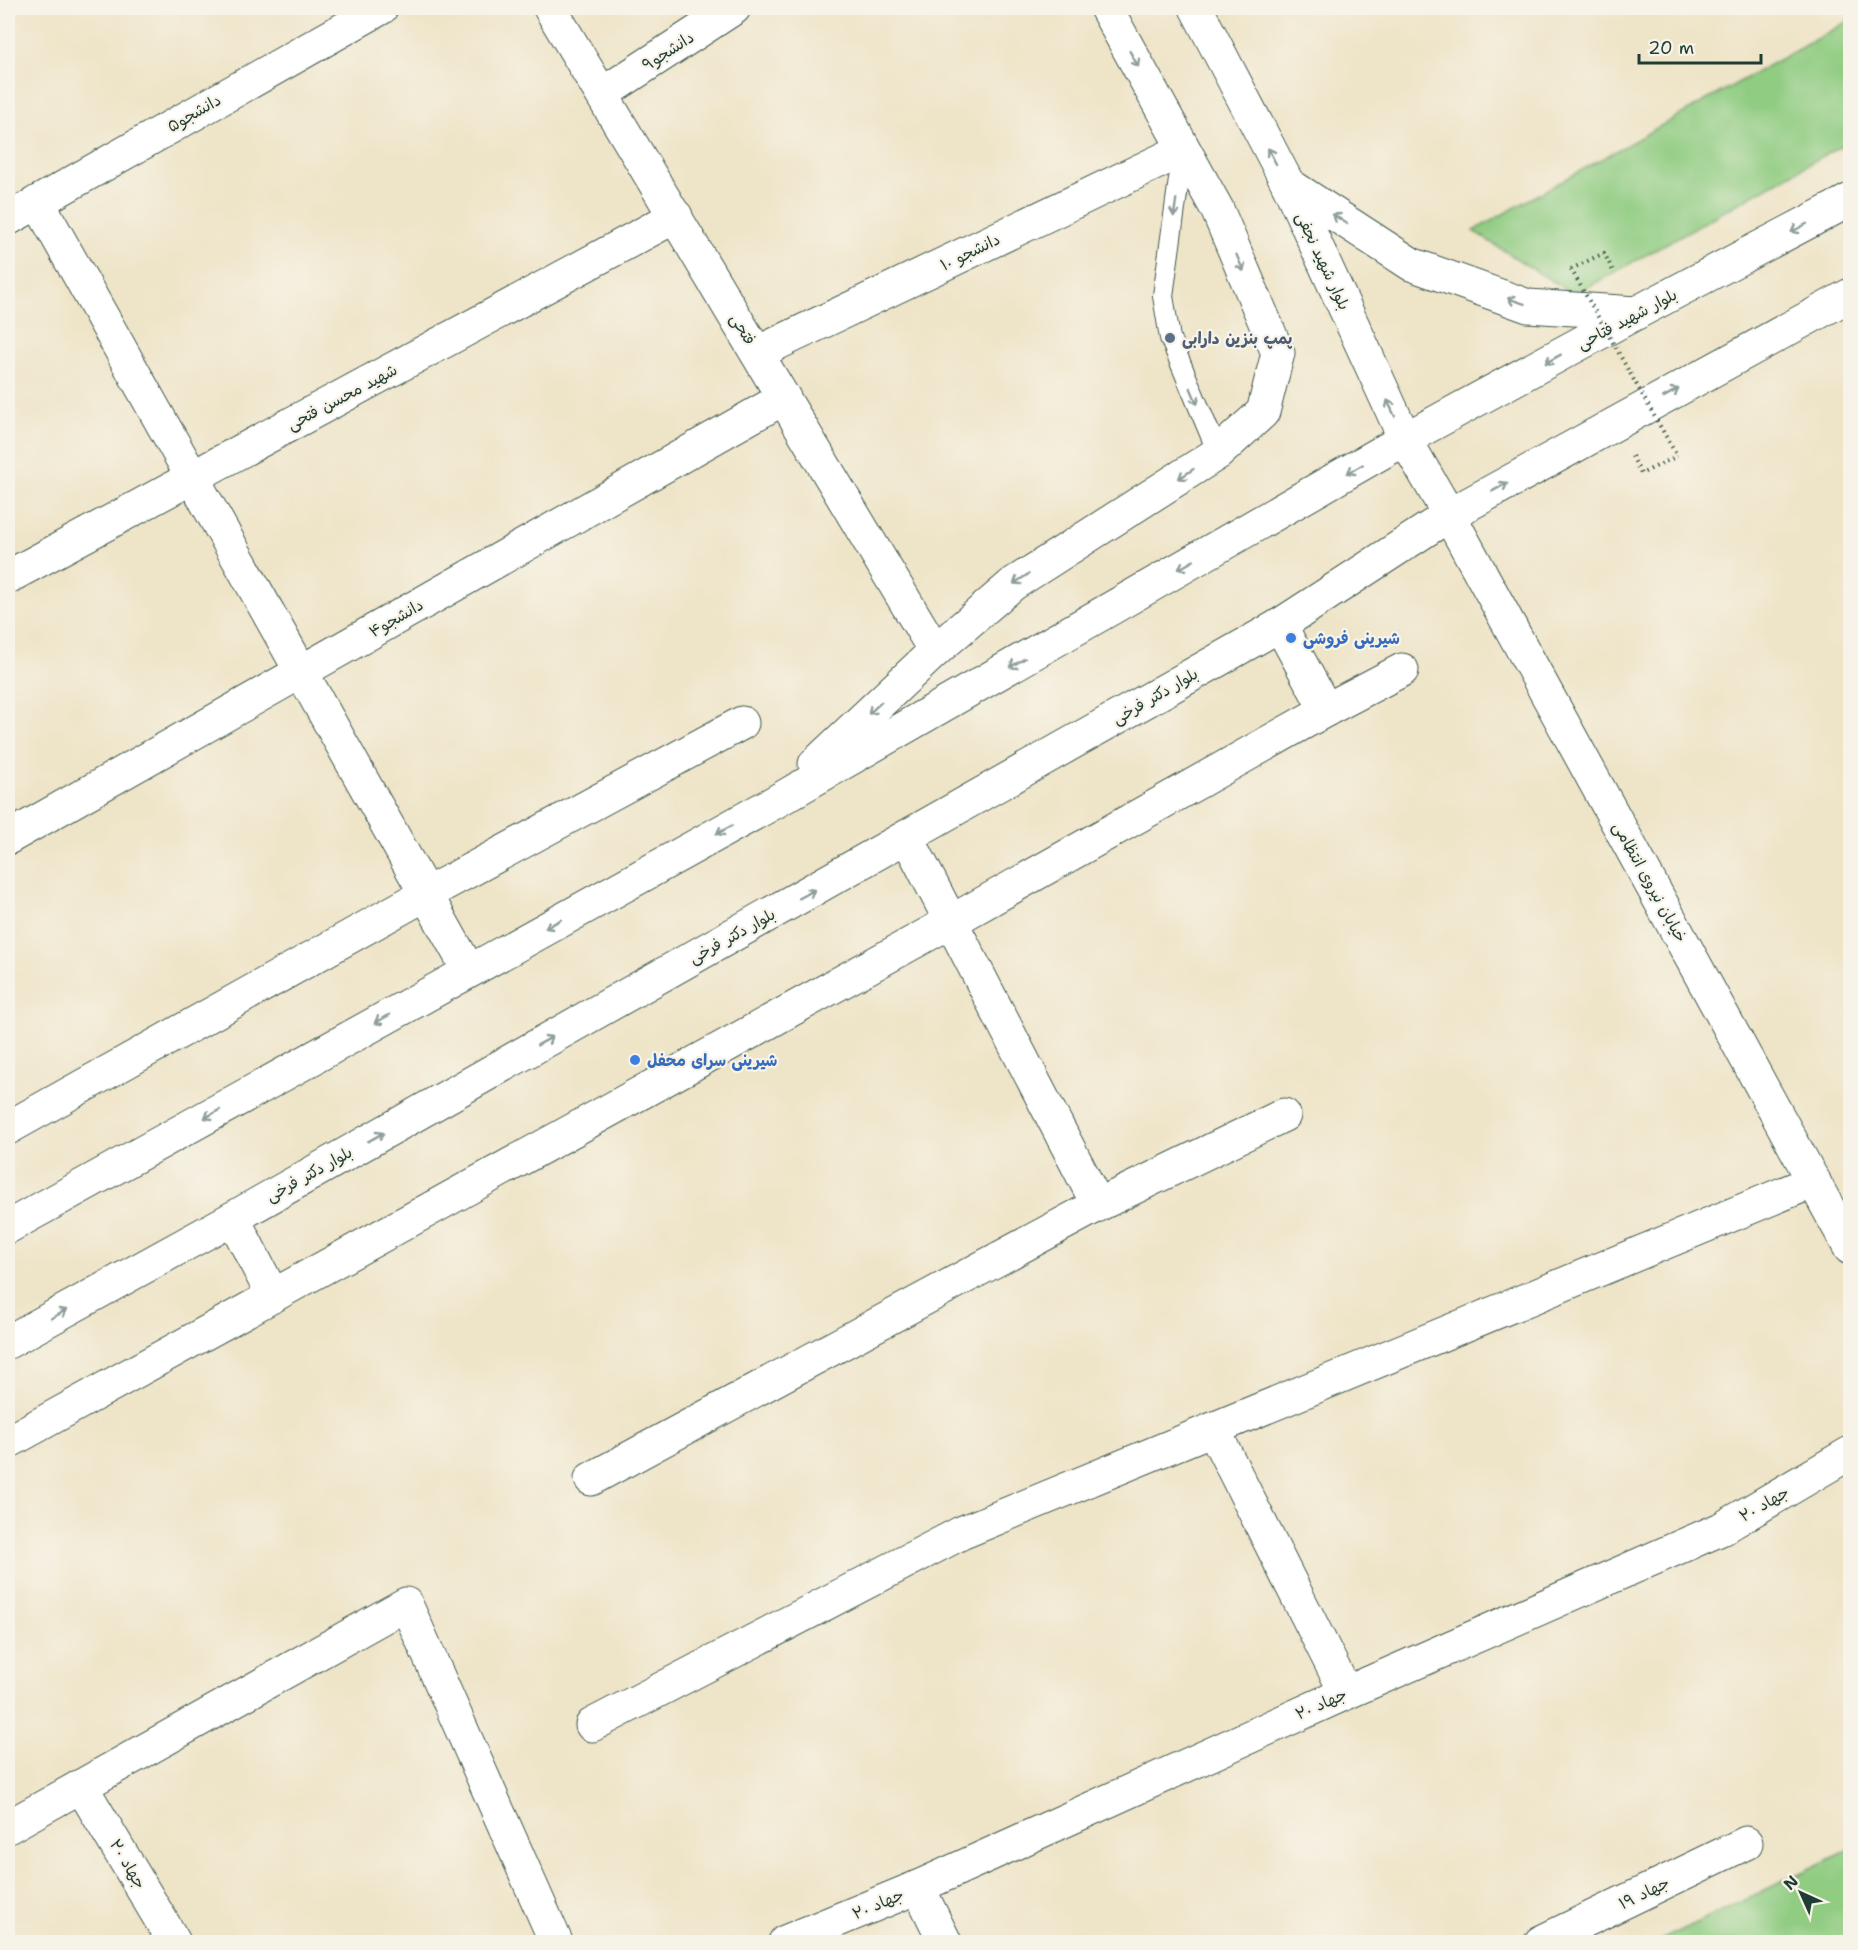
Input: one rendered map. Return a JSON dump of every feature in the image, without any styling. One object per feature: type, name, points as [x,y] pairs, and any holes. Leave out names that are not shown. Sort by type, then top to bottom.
[{"type":"street","name":"دانشجو۵","points":[[8,219],[381,8]]},
{"type":"street","name":"فتحی","points":[[550,8],[935,651]]},
{"type":"street","name":"دانشجو۹","points":[[602,94],[734,8]]},
{"type":"street","points":[[775,802],[935,651],[1013,584],[1218,453],[1263,412],[1278,353],[1217,209],[1106,8]]},
{"type":"street","name":"بلوار شهید نجفی","points":[[1196,8],[1287,184],[1406,439],[1449,515]]},
{"type":"street","name":"دانشجو ۱۰","points":[[757,353],[1183,150]]},
{"type":"street","points":[[1287,184],[1411,264],[1528,306],[1636,313]]},
{"type":"street","name":"بلوار شهید فتاحی","points":[[1406,439],[1636,313],[1851,201]]},
{"type":"street","points":[[38,202],[469,971]]},
{"type":"street","name":"شهید محسن فتحی","points":[[8,577],[676,216]]},
{"type":"street","points":[[1449,515],[1851,294]]},
{"type":"street","name":"دانشجو۴","points":[[8,838],[784,398]]},
{"type":"street","points":[[8,1227],[775,802],[1406,439]]},
{"type":"street","name":"بلوار دکتر فرخی","points":[[8,1342],[233,1218],[1280,625],[1449,515]]},
{"type":"street","name":"خیابان نیروی انتظامی","points":[[1449,515],[1851,1248]]},
{"type":"street","points":[[1280,625],[1326,710]]},
{"type":"street","points":[[8,1442],[952,921],[1326,710],[1402,670]]},
{"type":"street","points":[[8,1128],[426,894],[742,723]]},
{"type":"street","points":[[907,837],[1098,1205]]},
{"type":"street","points":[[591,1479],[1098,1205],[1284,1115]]},
{"type":"street","points":[[592,1725],[961,1533],[1814,1181]]},
{"type":"street","points":[[233,1218],[273,1296]]},
{"type":"street","points":[[1213,1429],[1346,1693]]},
{"type":"street","name":"جهاد ۲۰","points":[[785,1942],[918,1887],[1346,1693],[1721,1529],[1851,1453]]},
{"type":"street","points":[[8,1827],[406,1604],[556,1942]]},
{"type":"street","name":"جهاد ۲۰","points":[[81,1786],[174,1942]]},
{"type":"street","name":"جهاد ۱۹","points":[[1541,1942],[1746,1843]]},
{"type":"street","points":[[918,1887],[945,1942]]},
{"type":"lane","points":[[1183,150],[1163,296],[1170,338],[1218,453]]},
{"type":"path","points":[[1604,253],[1571,269],[1677,456],[1641,474]]},
{"type":"green space","points":[[1850,20],[1850,141],[1574,295],[1473,231]]},
{"type":"green space","points":[[1850,1849],[1850,1942],[1657,1942]]},
{"type":"place","name":"پمپ بنزین دارابى","points":[[1170,338]]},
{"type":"place","name":"شیرینی فروشی","points":[[1291,638]]},
{"type":"place","name":"شیرینی سرای محفل","points":[[635,1060]]}]
